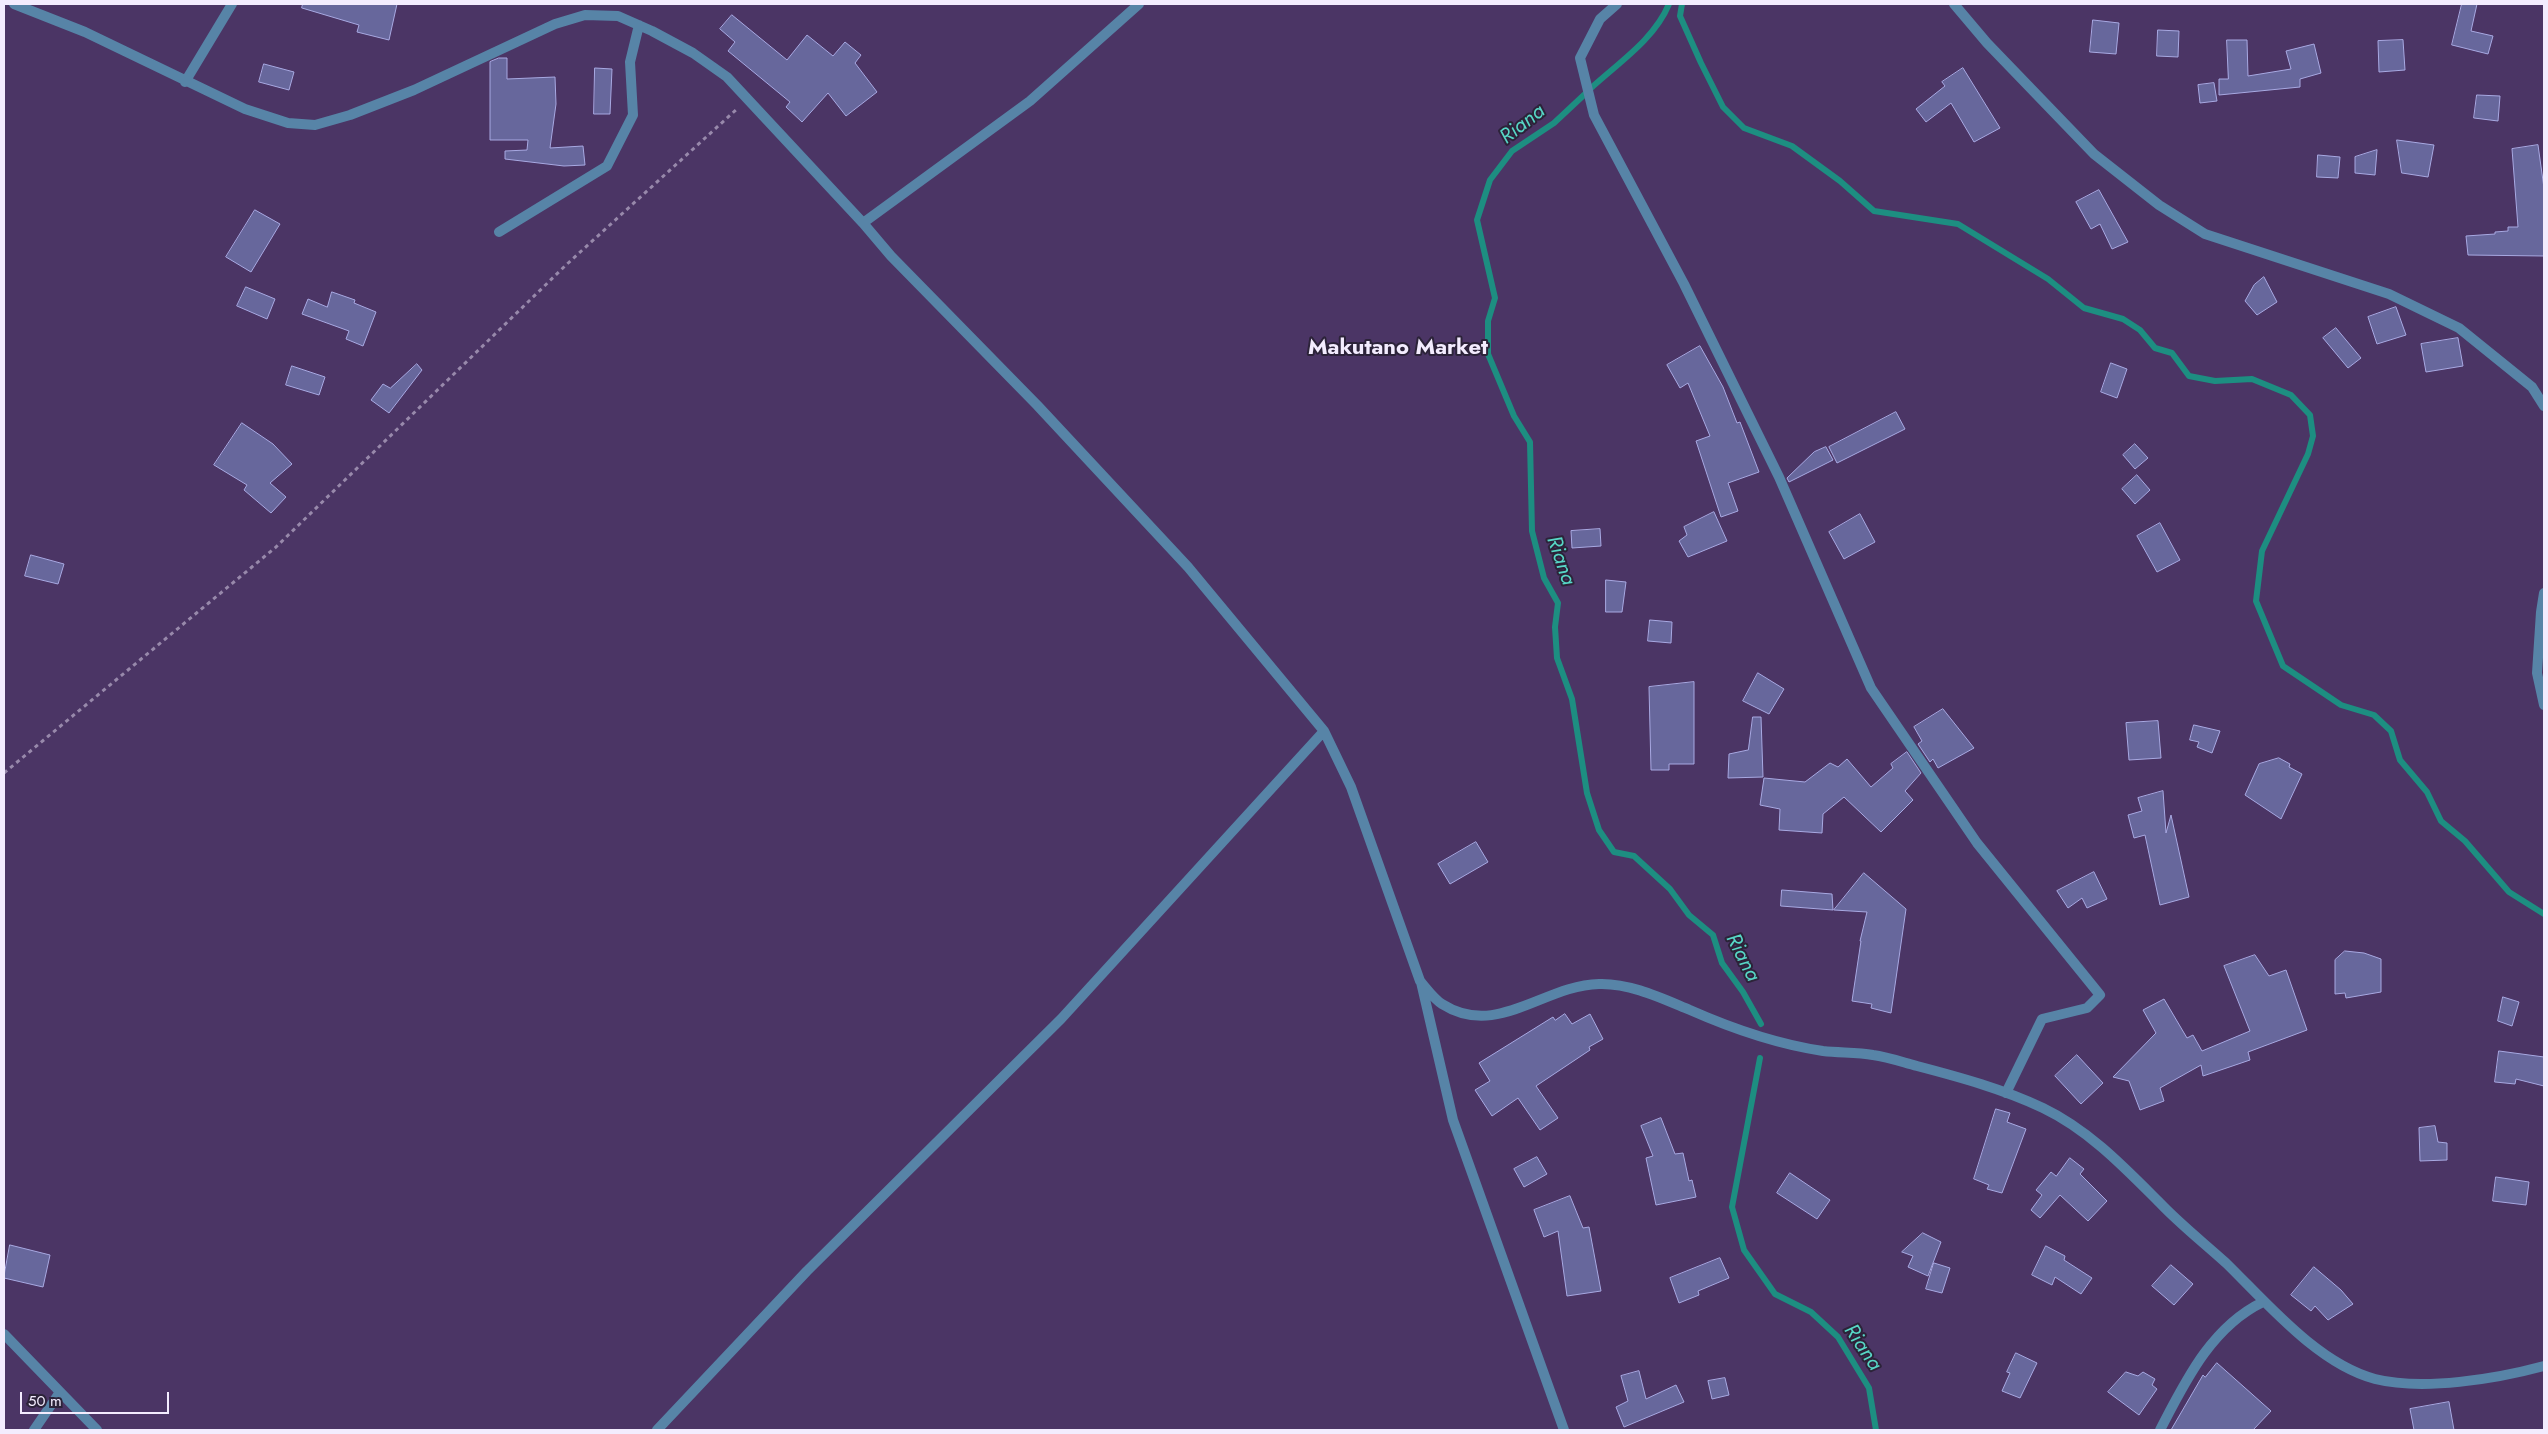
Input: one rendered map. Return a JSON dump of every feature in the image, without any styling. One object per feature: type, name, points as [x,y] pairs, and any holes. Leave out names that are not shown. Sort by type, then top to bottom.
[{"type":"street","points":[[14,4],[85,32],[185,82],[245,109],[288,122],[315,124],[350,116],[414,90],[555,24],[585,15],[618,16],[639,25],[693,53],[727,77],[863,223],[891,256],[1037,404],[1188,567],[1324,731],[1351,787],[1420,981],[1453,1120],[1564,1430]]},
{"type":"street","points":[[185,82],[232,4]]},
{"type":"street","points":[[863,223],[1030,101],[1139,4]]},
{"type":"street","points":[[1617,4],[1600,19],[1580,58],[1594,115],[1684,284],[1779,477],[1871,688],[1976,843],[2100,995],[2087,1008],[2042,1019],[2006,1093]]},
{"type":"street","points":[[1954,4],[1987,43],[2094,154],[2159,205],[2205,234],[2389,294],[2459,328],[2532,387],[2544,406]]},
{"type":"street","points":[[499,232],[607,166],[633,115],[630,62],[639,25]]},
{"type":"street","points":[[2544,593],[2537,673],[2544,705]]},
{"type":"street","points":[[657,1430],[807,1271],[1061,1019],[1324,731]]},
{"type":"street","points":[[1420,981],[1440,1003],[1460,1013],[1483,1017],[1506,1014],[1569,989],[1597,984],[1624,986],[1722,1024],[1774,1041],[1822,1051],[1875,1055],[1947,1074],[2006,1093],[2052,1114],[2076,1128],[2119,1161],[2183,1226],[2226,1263],[2263,1302],[2311,1343],[2341,1364],[2372,1378],[2404,1384],[2442,1383],[2518,1373],[2544,1366]]},
{"type":"street","points":[[2160,1430],[2188,1376],[2220,1334],[2246,1310],[2263,1302]]},
{"type":"street","points":[[4,1334],[97,1430]]},
{"type":"street","points":[[34,1430],[60,1392]]},
{"type":"path","points":[[4,773],[276,547],[566,265],[748,99]]},
{"type":"building","points":[[303,4],[397,4],[389,40],[357,32],[359,25],[302,8]]},
{"type":"building","points":[[2462,4],[2477,4],[2471,31],[2493,36],[2488,54],[2452,45]]},
{"type":"building","points":[[732,15],[787,60],[807,35],[833,56],[845,42],[861,55],[855,63],[877,92],[846,116],[828,93],[802,122],[786,107],[790,102],[728,51],[735,42],[720,29]]},
{"type":"building","points":[[2093,20],[2119,23],[2116,54],[2090,52]]},
{"type":"building","points":[[2158,30],[2179,31],[2178,57],[2157,56]]},
{"type":"building","points":[[2227,40],[2247,40],[2248,76],[2291,69],[2286,51],[2314,44],[2321,73],[2300,79],[2300,87],[2219,95],[2219,79],[2228,79]]},
{"type":"building","points":[[2403,40],[2405,70],[2379,72],[2378,41]]},
{"type":"building","points":[[499,58],[507,58],[507,79],[555,77],[556,104],[550,148],[583,146],[585,165],[564,166],[505,159],[505,151],[527,150],[528,140],[490,140],[490,62]]},
{"type":"building","points":[[264,64],[294,72],[289,90],[259,82]]},
{"type":"building","points":[[595,68],[612,69],[610,114],[594,114]]},
{"type":"building","points":[[1963,68],[2000,128],[1974,142],[1951,103],[1926,122],[1916,109],[1945,86],[1942,82]]},
{"type":"building","points":[[2214,83],[2217,101],[2200,103],[2198,85]]},
{"type":"building","points":[[2477,95],[2500,96],[2498,121],[2474,118]]},
{"type":"building","points":[[2397,140],[2434,145],[2428,177],[2402,173]]},
{"type":"building","points":[[2538,145],[2544,188],[2544,256],[2468,255],[2466,236],[2495,234],[2495,232],[2508,231],[2508,227],[2518,227],[2512,149]]},
{"type":"building","points":[[2377,150],[2375,175],[2355,173],[2355,157]]},
{"type":"building","points":[[2318,155],[2340,157],[2338,178],[2317,177]]},
{"type":"building","points":[[2099,190],[2128,242],[2112,249],[2100,224],[2091,229],[2076,202]]},
{"type":"building","points":[[255,210],[280,224],[251,272],[226,257]]},
{"type":"building","points":[[2264,277],[2277,302],[2257,315],[2245,301],[2254,285]]},
{"type":"building","points":[[246,287],[275,299],[267,319],[237,306]]},
{"type":"building","points":[[332,292],[355,300],[354,303],[376,312],[363,346],[346,339],[349,331],[302,314],[308,299],[327,307]]},
{"type":"building","points":[[2396,307],[2406,335],[2377,344],[2368,317]]},
{"type":"building","points":[[2336,328],[2361,358],[2348,368],[2323,338]]},
{"type":"building","points":[[2458,338],[2463,366],[2426,372],[2421,344]]},
{"type":"building","points":[[1700,346],[1723,387],[1737,423],[1740,422],[1759,472],[1728,483],[1738,511],[1721,517],[1696,441],[1710,436],[1688,383],[1680,388],[1667,365]]},
{"type":"building","points":[[2111,363],[2127,369],[2117,398],[2101,392]]},
{"type":"building","points":[[417,364],[422,370],[389,413],[371,400],[383,384],[390,388]]},
{"type":"building","points":[[292,366],[325,377],[319,395],[286,385]]},
{"type":"building","points":[[1896,412],[1905,429],[1837,463],[1829,447]]},
{"type":"building","points":[[242,423],[273,444],[292,464],[270,483],[286,497],[271,513],[244,490],[247,485],[214,465]]},
{"type":"building","points":[[2135,444],[2148,458],[2135,469],[2123,455]]},
{"type":"building","points":[[1826,447],[1833,460],[1789,482],[1787,478],[1814,452]]},
{"type":"building","points":[[2137,475],[2150,490],[2135,504],[2122,489]]},
{"type":"building","points":[[1714,512],[1727,541],[1688,557],[1679,541],[1687,535],[1684,527]]},
{"type":"building","points":[[1860,514],[1875,542],[1844,559],[1829,532]]},
{"type":"building","points":[[2160,523],[2180,560],[2157,572],[2137,536]]},
{"type":"building","points":[[1600,529],[1601,546],[1572,548],[1571,531]]},
{"type":"building","points":[[31,555],[64,564],[58,584],[25,576]]},
{"type":"building","points":[[1606,580],[1626,582],[1622,612],[1606,612]]},
{"type":"building","points":[[1650,620],[1672,622],[1671,643],[1648,641]]},
{"type":"building","points":[[1758,673],[1784,689],[1769,714],[1743,701]]},
{"type":"building","points":[[1694,682],[1694,764],[1669,764],[1669,770],[1651,770],[1649,687]]},
{"type":"building","points":[[1943,709],[1974,748],[1938,768],[1933,759],[1930,762],[1918,744],[1922,741],[1914,727]]},
{"type":"building","points":[[1753,717],[1761,717],[1763,777],[1728,778],[1729,754],[1748,750]]},
{"type":"building","points":[[2158,721],[2161,758],[2129,760],[2126,723]]},
{"type":"building","points":[[2194,725],[2220,731],[2212,753],[2197,747],[2199,742],[2190,740]]},
{"type":"building","points":[[1907,752],[1921,773],[1905,791],[1913,800],[1881,832],[1844,797],[1823,814],[1822,833],[1779,830],[1780,809],[1760,805],[1764,778],[1805,782],[1830,763],[1838,767],[1847,759],[1871,787],[1893,768],[1891,764]]},
{"type":"building","points":[[2279,758],[2290,764],[2289,767],[2302,774],[2281,819],[2245,795],[2259,764]]},
{"type":"building","points":[[2163,791],[2166,833],[2171,815],[2189,897],[2160,905],[2145,835],[2134,838],[2128,815],[2142,811],[2138,798]]},
{"type":"building","points":[[1476,842],[1488,862],[1450,884],[1438,864]]},
{"type":"building","points":[[2094,872],[2107,899],[2087,908],[2082,898],[2068,908],[2057,891]]},
{"type":"building","points":[[1864,873],[1906,909],[1891,1013],[1871,1008],[1872,1004],[1852,1001],[1860,941],[1867,912],[1834,910]]},
{"type":"building","points":[[1782,890],[1832,894],[1833,910],[1781,906]]},
{"type":"building","points":[[2345,951],[2364,953],[2381,959],[2381,992],[2346,998],[2345,993],[2335,994],[2335,960]]},
{"type":"building","points":[[2255,955],[2269,976],[2286,970],[2307,1030],[2248,1052],[2250,1060],[2203,1076],[2201,1065],[2160,1088],[2164,1101],[2140,1110],[2129,1081],[2113,1077],[2156,1033],[2143,1010],[2164,999],[2187,1038],[2193,1035],[2202,1051],[2250,1031],[2224,966]]},
{"type":"building","points":[[2503,997],[2519,1002],[2512,1026],[2498,1021]]},
{"type":"building","points":[[1565,1014],[1572,1024],[1590,1014],[1603,1039],[1589,1047],[1590,1050],[1536,1086],[1558,1118],[1540,1130],[1518,1098],[1492,1116],[1475,1090],[1490,1081],[1479,1063],[1553,1017],[1555,1020]]},
{"type":"building","points":[[2499,1051],[2544,1057],[2544,1086],[2516,1079],[2515,1084],[2495,1082]]},
{"type":"building","points":[[2077,1055],[2103,1083],[2081,1104],[2055,1076]]},
{"type":"building","points":[[1996,1109],[2010,1113],[2007,1122],[2026,1129],[2002,1193],[1987,1189],[1989,1185],[1974,1179]]},
{"type":"building","points":[[1661,1118],[1675,1154],[1683,1153],[1689,1181],[1692,1180],[1696,1197],[1656,1205],[1646,1158],[1653,1156],[1641,1126]]},
{"type":"building","points":[[2435,1126],[2438,1142],[2447,1143],[2447,1160],[2420,1161],[2419,1128]]},
{"type":"building","points":[[1537,1157],[1547,1174],[1524,1187],[1514,1169]]},
{"type":"building","points":[[2070,1158],[2084,1169],[2080,1174],[2107,1201],[2088,1221],[2060,1195],[2040,1218],[2031,1210],[2042,1195],[2036,1190],[2051,1172],[2056,1176]]},
{"type":"building","points":[[1790,1173],[1830,1200],[1817,1219],[1777,1193]]},
{"type":"building","points":[[2496,1177],[2529,1182],[2526,1205],[2493,1201]]},
{"type":"building","points":[[1570,1196],[1583,1228],[1589,1227],[1601,1291],[1567,1296],[1558,1231],[1544,1237],[1534,1210]]},
{"type":"building","points":[[1923,1233],[1941,1242],[1928,1276],[1908,1267],[1913,1256],[1902,1252]]},
{"type":"building","points":[[10,1245],[50,1255],[43,1287],[4,1278]]},
{"type":"building","points":[[2046,1246],[2065,1256],[2064,1260],[2092,1278],[2081,1294],[2055,1277],[2052,1285],[2032,1275]]},
{"type":"building","points":[[1720,1258],[1729,1278],[1698,1291],[1699,1295],[1679,1303],[1670,1278]]},
{"type":"building","points":[[1934,1263],[1950,1268],[1942,1293],[1926,1289]]},
{"type":"building","points":[[2171,1265],[2193,1284],[2174,1305],[2152,1286]]},
{"type":"building","points":[[2314,1267],[2341,1290],[2353,1304],[2328,1320],[2315,1306],[2311,1311],[2291,1295]]},
{"type":"building","points":[[2016,1353],[2037,1363],[2020,1398],[2002,1391],[2010,1373],[2007,1372]]},
{"type":"building","points":[[2217,1363],[2271,1411],[2253,1430],[2171,1430],[2203,1375],[2205,1377]]},
{"type":"building","points":[[1639,1371],[1646,1399],[1676,1385],[1684,1402],[1624,1427],[1616,1407],[1628,1401],[1621,1376]]},
{"type":"building","points":[[2126,1372],[2138,1376],[2143,1372],[2155,1379],[2152,1385],[2157,1389],[2139,1415],[2108,1392]]},
{"type":"building","points":[[1725,1378],[1729,1395],[1712,1399],[1708,1381]]},
{"type":"building","points":[[2449,1402],[2454,1430],[2414,1430],[2410,1409]]},
{"type":"waterway","name":"Riana","points":[[1590,89],[1645,40],[1669,4]]},
{"type":"waterway","points":[[1682,4],[1680,16],[1701,63],[1723,107],[1744,128],[1792,146],[1840,181],[1874,211],[1958,224],[2048,279],[2084,308],[2123,319],[2140,330],[2155,348],[2172,353],[2189,376],[2215,381],[2252,379],[2291,395],[2310,415],[2313,436],[2308,454],[2262,551],[2256,601],[2283,666],[2341,705],[2374,715],[2391,731],[2400,760],[2427,792],[2441,821],[2465,841],[2509,892],[2544,914]]},
{"type":"waterway","name":"Riana","points":[[1585,94],[1554,123],[1512,151],[1490,180],[1477,220],[1495,298],[1488,321],[1488,354],[1514,416],[1530,442],[1532,531],[1544,578],[1558,603],[1555,627],[1557,658],[1572,699],[1587,793],[1599,830],[1614,852],[1634,856],[1670,889],[1689,915],[1713,935],[1722,963],[1743,992],[1761,1024]]},
{"type":"waterway","name":"Riana","points":[[1760,1058],[1732,1207],[1744,1250],[1775,1294],[1811,1312],[1838,1337],[1869,1388],[1876,1430]]},
{"type":"district","name":"Makutano Market","points":[[1398,349]]}]
